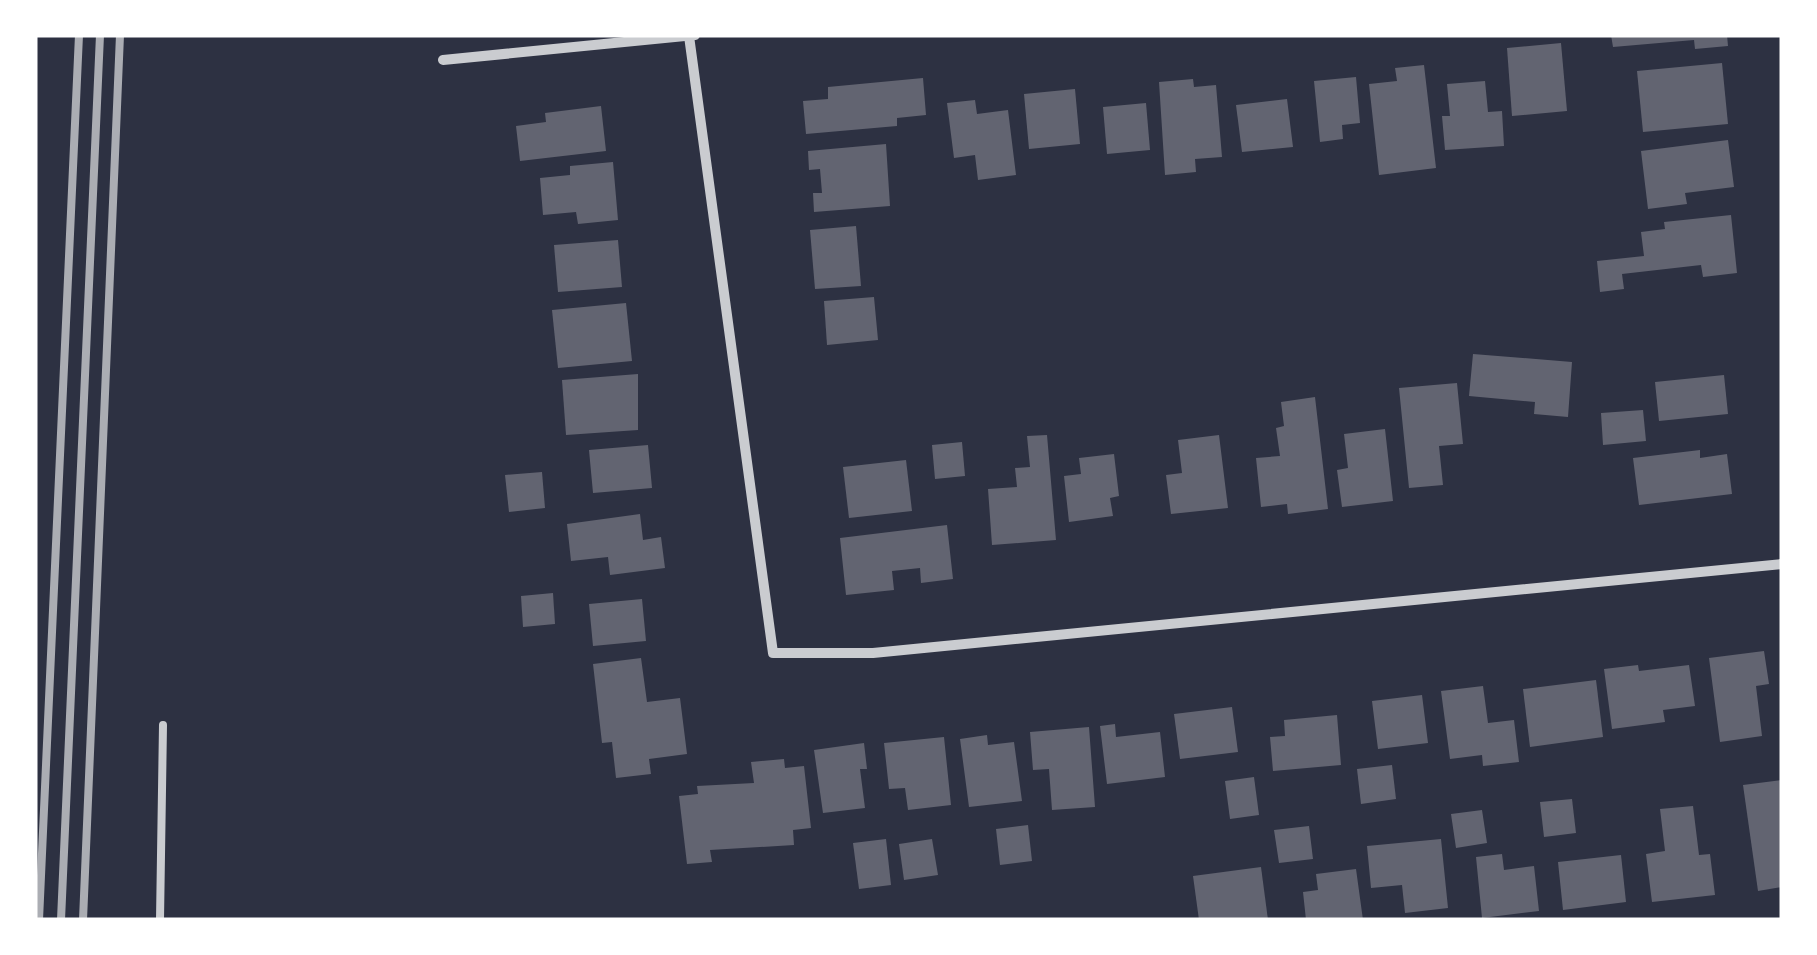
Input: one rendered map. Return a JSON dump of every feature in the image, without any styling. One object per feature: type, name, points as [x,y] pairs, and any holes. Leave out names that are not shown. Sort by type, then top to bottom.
[{"type":"street","points":[[443,60],[692,35],[773,652],[873,653],[1782,564]]},
{"type":"lane","points":[[160,920],[164,725]]},
{"type":"building","points":[[1611,35],[1727,35],[1728,46],[1695,49],[1694,40],[1613,47]]},
{"type":"building","points":[[1561,43],[1567,111],[1512,116],[1507,48]]},
{"type":"building","points":[[1722,63],[1728,124],[1643,132],[1637,71]]},
{"type":"building","points":[[1424,65],[1436,168],[1379,175],[1369,84],[1397,81],[1395,68]]},
{"type":"building","points":[[1356,77],[1360,123],[1342,125],[1343,139],[1320,142],[1314,81]]},
{"type":"building","points":[[923,78],[926,115],[897,118],[897,126],[806,134],[803,101],[828,99],[828,87]]},
{"type":"building","points":[[1193,79],[1194,87],[1216,85],[1222,157],[1195,159],[1196,172],[1165,175],[1159,82]]},
{"type":"building","points":[[1485,81],[1488,112],[1502,111],[1504,146],[1445,150],[1442,116],[1450,116],[1447,84]]},
{"type":"building","points":[[1075,89],[1080,144],[1029,149],[1024,94]]},
{"type":"building","points":[[1287,99],[1293,147],[1242,152],[1236,105]]},
{"type":"building","points":[[975,100],[977,114],[1008,110],[1016,175],[978,180],[975,155],[954,158],[947,103]]},
{"type":"building","points":[[1146,103],[1150,150],[1107,154],[1103,107]]},
{"type":"building","points":[[601,106],[606,151],[520,161],[516,126],[546,122],[545,113]]},
{"type":"building","points":[[1728,140],[1734,187],[1685,193],[1687,204],[1648,209],[1641,151]]},
{"type":"building","points":[[886,144],[890,206],[814,212],[813,193],[822,193],[820,169],[809,170],[808,151]]},
{"type":"building","points":[[613,162],[618,220],[578,224],[576,212],[543,215],[540,178],[570,175],[570,166]]},
{"type":"building","points":[[1731,215],[1737,273],[1703,277],[1701,265],[1622,274],[1624,289],[1600,292],[1597,261],[1644,256],[1641,232],[1665,229],[1664,222]]},
{"type":"building","points":[[856,226],[861,286],[815,289],[810,230]]},
{"type":"building","points":[[618,240],[622,287],[558,292],[554,245]]},
{"type":"building","points":[[874,297],[878,340],[827,345],[824,301]]},
{"type":"building","points":[[626,303],[632,361],[558,368],[552,310]]},
{"type":"building","points":[[1473,354],[1572,362],[1568,417],[1534,414],[1535,402],[1469,396]]},
{"type":"building","points":[[638,374],[638,430],[566,435],[562,380]]},
{"type":"building","points":[[1724,375],[1728,414],[1659,421],[1655,382]]},
{"type":"building","points":[[1457,383],[1463,444],[1439,446],[1443,485],[1409,488],[1399,388]]},
{"type":"building","points":[[1315,397],[1328,509],[1288,514],[1287,504],[1261,507],[1256,458],[1280,456],[1276,428],[1284,426],[1281,402]]},
{"type":"building","points":[[1643,410],[1646,441],[1603,445],[1601,413]]},
{"type":"building","points":[[1385,429],[1393,501],[1342,507],[1337,470],[1348,468],[1344,434]]},
{"type":"building","points":[[1047,435],[1056,540],[992,545],[988,489],[1017,487],[1015,468],[1030,467],[1027,436]]},
{"type":"building","points":[[1219,435],[1228,508],[1171,514],[1166,475],[1182,473],[1178,440]]},
{"type":"building","points":[[962,442],[965,476],[935,479],[932,445]]},
{"type":"building","points":[[648,445],[652,488],[593,493],[589,450]]},
{"type":"building","points":[[1700,450],[1700,458],[1727,454],[1732,494],[1639,505],[1633,458]]},
{"type":"building","points":[[1114,454],[1119,496],[1110,498],[1113,516],[1069,522],[1064,476],[1081,474],[1079,458]]},
{"type":"building","points":[[906,460],[912,511],[849,518],[843,467]]},
{"type":"building","points":[[542,472],[545,508],[509,512],[505,475]]},
{"type":"building","points":[[640,514],[643,540],[661,537],[665,568],[610,575],[608,557],[571,561],[567,524]]},
{"type":"building","points":[[947,525],[953,579],[921,583],[920,568],[892,571],[894,590],[846,595],[840,538]]},
{"type":"building","points":[[553,593],[555,624],[523,627],[521,596]]},
{"type":"building","points":[[642,599],[646,641],[593,646],[589,604]]},
{"type":"building","points":[[1764,651],[1769,684],[1756,686],[1762,736],[1720,742],[1709,658]]},
{"type":"building","points":[[641,658],[647,702],[680,698],[687,754],[649,759],[651,774],[616,778],[612,742],[602,743],[593,664]]},
{"type":"building","points":[[1638,665],[1639,671],[1689,665],[1695,706],[1663,710],[1665,722],[1612,729],[1604,669]]},
{"type":"building","points":[[1596,680],[1603,737],[1530,747],[1523,689]]},
{"type":"building","points":[[1483,686],[1488,723],[1514,720],[1519,762],[1483,766],[1482,755],[1450,759],[1441,691]]},
{"type":"building","points":[[1422,695],[1428,743],[1378,749],[1372,701]]},
{"type":"building","points":[[1232,707],[1238,752],[1180,759],[1174,714]]},
{"type":"building","points":[[1337,715],[1341,765],[1273,771],[1270,737],[1285,736],[1284,720]]},
{"type":"building","points":[[1115,724],[1116,737],[1160,732],[1165,777],[1107,784],[1100,726]]},
{"type":"building","points":[[1089,727],[1095,807],[1052,810],[1049,769],[1033,770],[1030,732]]},
{"type":"building","points":[[987,735],[988,745],[1014,742],[1022,801],[969,807],[960,739]]},
{"type":"building","points":[[944,737],[951,805],[908,810],[905,788],[889,789],[884,743]]},
{"type":"building","points":[[864,743],[867,769],[860,769],[865,808],[823,813],[814,750]]},
{"type":"building","points":[[784,759],[785,768],[804,766],[811,828],[793,830],[794,845],[710,850],[712,862],[687,864],[679,796],[698,794],[697,786],[754,783],[751,762]]},
{"type":"building","points":[[1392,765],[1396,799],[1361,804],[1357,769]]},
{"type":"building","points":[[1254,777],[1259,815],[1230,819],[1225,781]]},
{"type":"building","points":[[1782,780],[1782,887],[1758,891],[1743,785]]},
{"type":"building","points":[[1572,799],[1576,833],[1544,837],[1540,802]]},
{"type":"building","points":[[1693,806],[1699,855],[1710,854],[1715,895],[1652,902],[1646,854],[1665,851],[1660,809]]},
{"type":"building","points":[[1482,810],[1487,843],[1456,848],[1451,814]]},
{"type":"building","points":[[1028,825],[1032,861],[1000,865],[996,829]]},
{"type":"building","points":[[1309,826],[1313,859],[1279,863],[1274,830]]},
{"type":"building","points":[[886,839],[891,885],[859,889],[853,843]]},
{"type":"building","points":[[932,839],[938,875],[904,880],[899,844]]},
{"type":"building","points":[[1441,839],[1448,908],[1405,913],[1402,885],[1371,888],[1367,846]]},
{"type":"building","points":[[1502,854],[1504,870],[1534,866],[1539,911],[1482,918],[1476,857]]},
{"type":"building","points":[[1621,855],[1626,902],[1563,910],[1558,862]]},
{"type":"building","points":[[1261,867],[1268,920],[1199,920],[1193,876]]},
{"type":"building","points":[[1356,869],[1363,920],[1306,920],[1303,892],[1318,890],[1316,874]]},
{"type":"railway","points":[[39,920],[79,35]]},
{"type":"railway","points":[[61,920],[100,35]]},
{"type":"railway","points":[[83,920],[120,35]]}]
